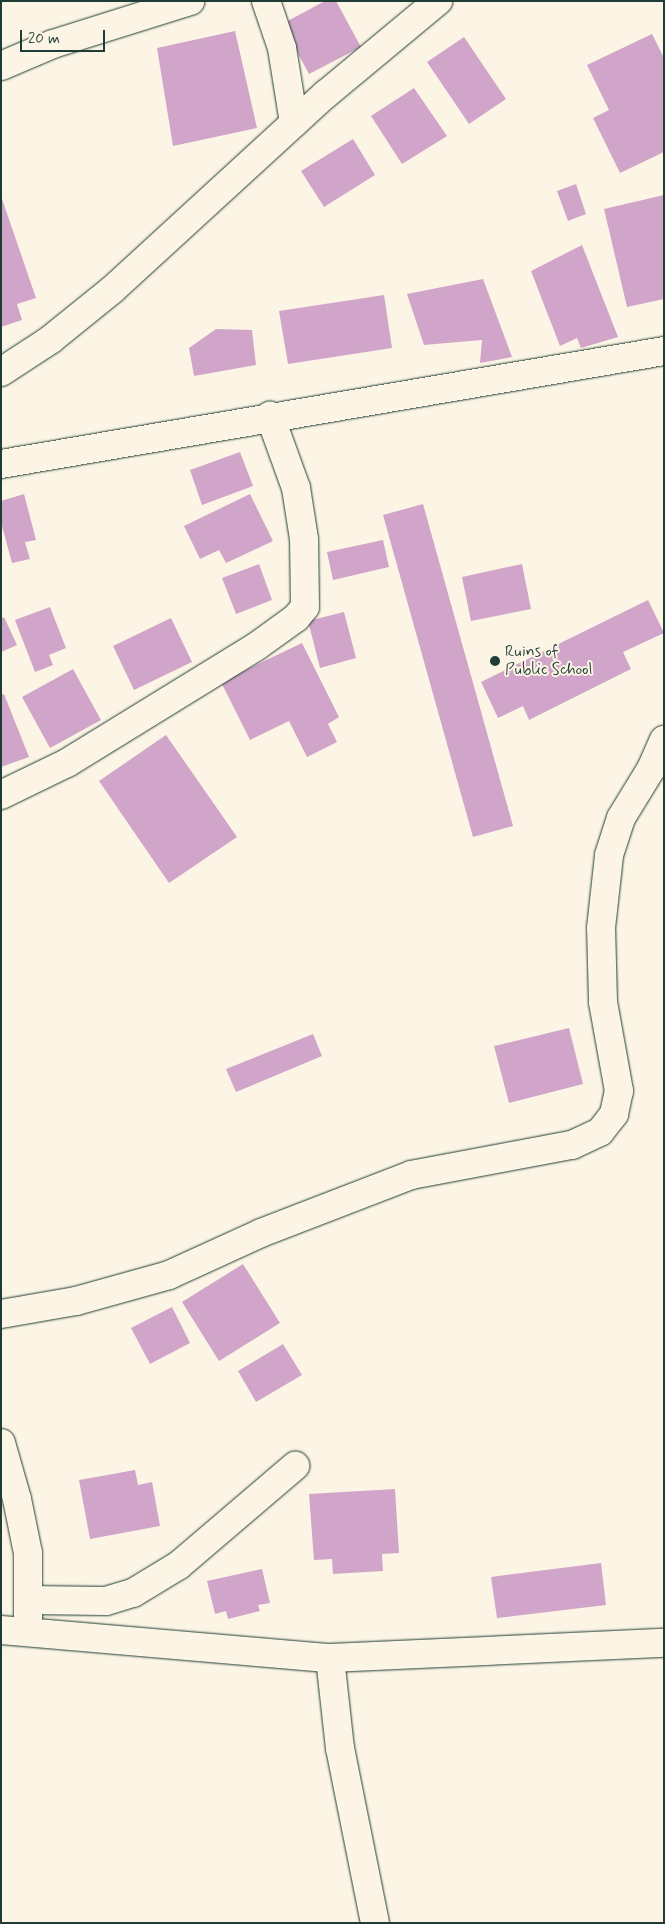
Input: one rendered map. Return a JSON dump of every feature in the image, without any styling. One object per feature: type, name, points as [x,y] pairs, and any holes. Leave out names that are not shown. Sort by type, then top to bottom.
[{"type":"street","points":[[1,66],[53,44],[190,1]]},
{"type":"street","points":[[266,1],[282,48],[294,123]]},
{"type":"street","points":[[1,372],[50,340],[101,300],[294,123],[438,1]]},
{"type":"street","points":[[1,464],[270,416],[664,350]]},
{"type":"street","points":[[1,795],[67,763],[232,661],[296,618],[305,607],[304,539],[296,488],[270,416]]},
{"type":"street","points":[[1,1314],[76,1301],[169,1275],[261,1233],[411,1175],[572,1145],[600,1132],[614,1114],[619,1091],[603,1002],[600,928],[609,855],[622,818],[651,769],[664,740]]},
{"type":"street","points":[[1,1443],[17,1499],[28,1553],[29,1600],[14,1632],[330,1658],[664,1642]]},
{"type":"street","points":[[29,1600],[106,1601],[133,1593],[179,1565],[295,1466]]},
{"type":"street","points":[[330,1658],[340,1748],[375,1923]]},
{"type":"building","points":[[325,1],[336,1],[361,47],[309,74],[282,24]]},
{"type":"building","points":[[235,31],[257,128],[173,146],[157,48]]},
{"type":"building","points":[[652,34],[664,58],[664,152],[620,173],[593,118],[609,110],[587,65]]},
{"type":"building","points":[[464,37],[506,99],[469,124],[427,62]]},
{"type":"building","points":[[414,88],[447,136],[402,164],[371,116]]},
{"type":"building","points":[[353,139],[375,175],[324,207],[301,171]]},
{"type":"building","points":[[576,184],[586,214],[568,221],[557,191]]},
{"type":"building","points":[[664,195],[664,299],[627,307],[604,209]]},
{"type":"building","points":[[1,196],[36,298],[17,304],[22,320],[1,327]]},
{"type":"building","points":[[582,245],[618,337],[581,348],[577,338],[560,346],[531,271]]},
{"type":"building","points":[[483,279],[512,357],[480,363],[482,340],[424,345],[407,294]]},
{"type":"building","points":[[384,295],[392,348],[288,364],[279,311]]},
{"type":"building","points":[[216,329],[252,330],[256,365],[194,376],[189,348]]},
{"type":"building","points":[[240,452],[253,486],[202,505],[190,470]]},
{"type":"building","points":[[24,494],[36,540],[25,542],[30,559],[12,563],[1,522],[1,501]]},
{"type":"building","points":[[250,494],[273,541],[226,563],[219,550],[200,559],[184,526]]},
{"type":"building","points":[[423,504],[513,826],[473,837],[383,515]]},
{"type":"building","points":[[383,540],[389,567],[333,580],[327,552]]},
{"type":"building","points":[[259,564],[272,600],[236,614],[222,578]]},
{"type":"building","points":[[522,564],[531,609],[471,621],[462,577]]},
{"type":"building","points":[[648,600],[664,633],[623,652],[631,669],[529,720],[523,706],[498,718],[481,682]]},
{"type":"building","points":[[50,607],[66,648],[49,655],[53,665],[35,672],[15,620]]},
{"type":"building","points":[[344,612],[356,658],[320,668],[308,621]]},
{"type":"building","points":[[4,617],[17,645],[1,652],[1,619]]},
{"type":"building","points":[[171,618],[192,662],[134,690],[113,646]]},
{"type":"building","points":[[302,643],[339,717],[328,724],[337,742],[307,757],[289,721],[250,740],[221,682]]},
{"type":"building","points":[[73,669],[101,720],[50,748],[22,697]]},
{"type":"building","points":[[4,694],[29,757],[1,767],[1,695]]},
{"type":"building","points":[[166,735],[237,837],[169,883],[99,781]]},
{"type":"building","points":[[569,1028],[583,1084],[509,1103],[494,1046]]},
{"type":"building","points":[[313,1034],[322,1056],[236,1092],[226,1069]]},
{"type":"building","points":[[243,1264],[280,1323],[219,1361],[182,1302]]},
{"type":"building","points":[[172,1307],[190,1343],[150,1364],[131,1328]]},
{"type":"building","points":[[283,1344],[302,1375],[256,1402],[238,1371]]},
{"type":"building","points":[[135,1470],[138,1485],[152,1482],[160,1526],[90,1539],[79,1480]]},
{"type":"building","points":[[395,1489],[399,1553],[382,1554],[383,1571],[333,1574],[332,1559],[314,1560],[309,1494]]},
{"type":"building","points":[[601,1563],[606,1605],[497,1618],[491,1577]]},
{"type":"building","points":[[262,1569],[270,1603],[258,1605],[260,1611],[228,1619],[226,1611],[215,1614],[207,1581]]},
{"type":"place","name":"Ruins of Public School","points":[[495,661]]}]
